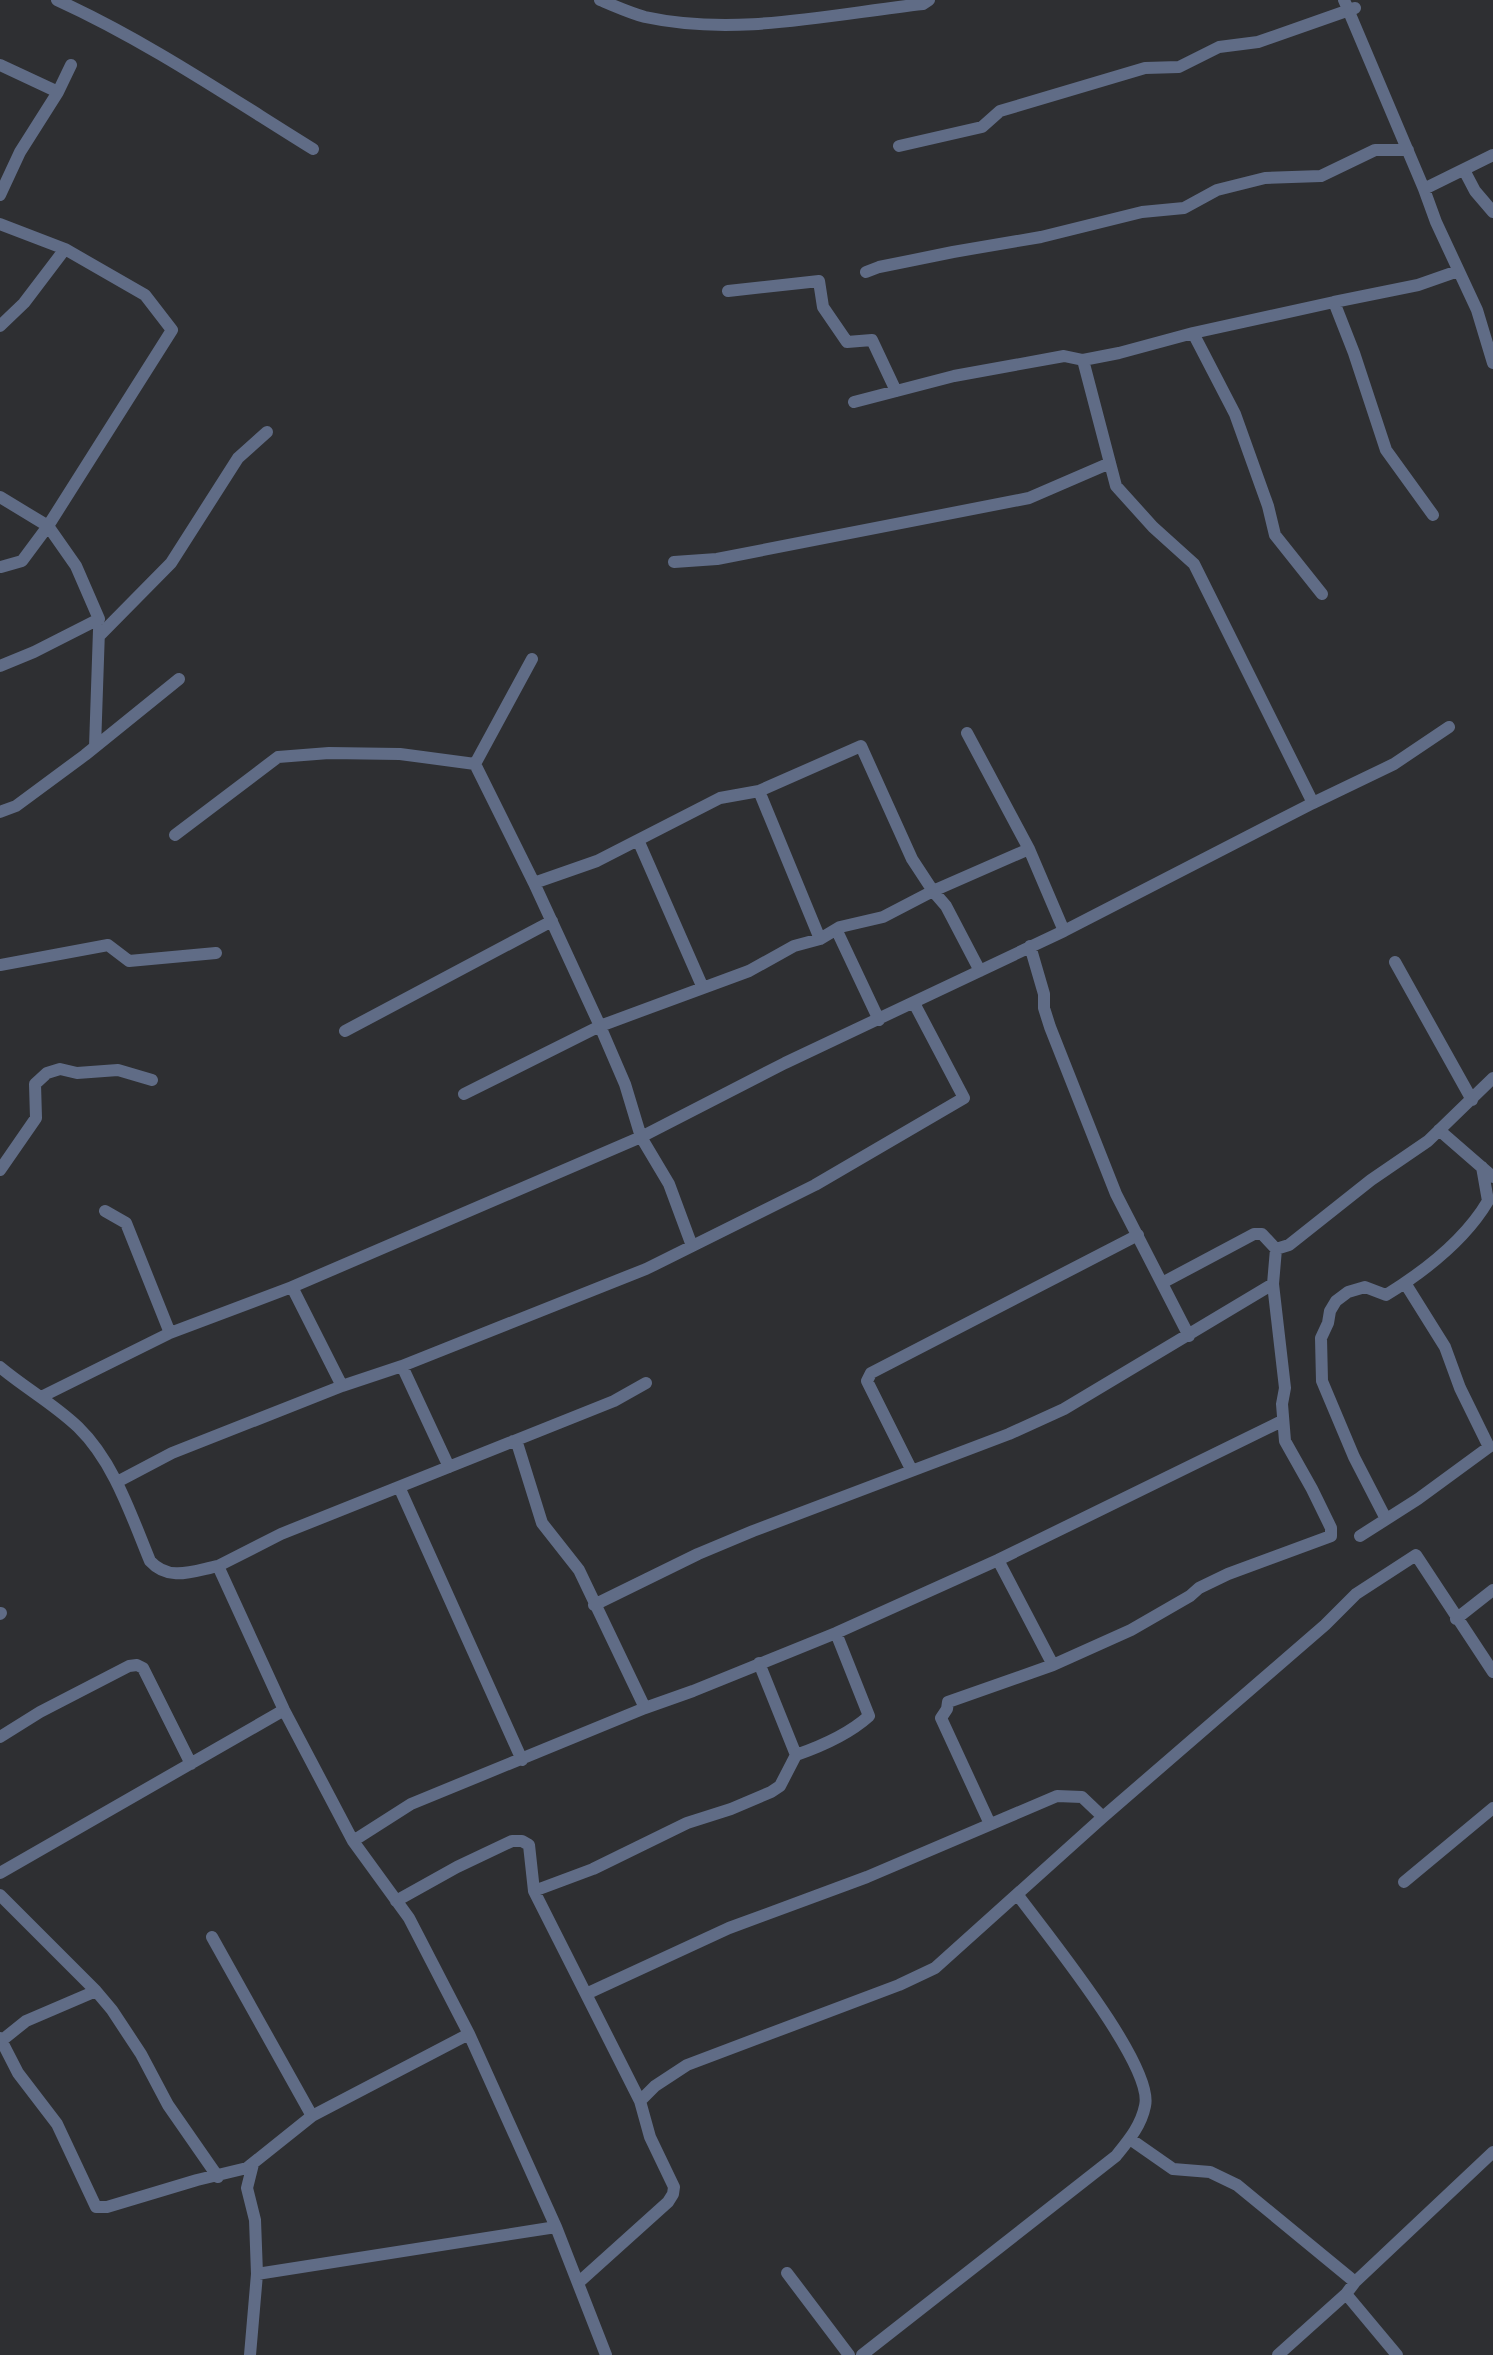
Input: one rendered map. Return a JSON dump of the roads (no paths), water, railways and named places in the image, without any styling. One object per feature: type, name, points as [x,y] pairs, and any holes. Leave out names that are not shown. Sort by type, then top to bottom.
[{"type":"street","points":[[57,0],[86,13],[166,58],[313,149]]},
{"type":"street","points":[[600,0],[643,16],[688,24],[776,23],[923,4],[929,0]]},
{"type":"street","points":[[899,146],[982,127],[1000,111],[1145,68],[1179,66],[1219,47],[1258,42],[1350,7],[1436,222],[1477,310],[1493,363]]},
{"type":"street","points":[[0,65],[58,92]]},
{"type":"street","points":[[0,195],[20,152],[58,92],[71,65]]},
{"type":"street","points":[[866,272],[953,252],[1041,237],[1142,212],[1184,208],[1217,190],[1265,178],[1321,176],[1375,150],[1408,150]]},
{"type":"street","points":[[1424,189],[1493,155]]},
{"type":"street","points":[[1464,170],[1475,191],[1493,212]]},
{"type":"street","points":[[0,223],[65,249],[145,295],[172,330],[48,526],[22,561],[1,566]]},
{"type":"street","points":[[0,326],[24,303],[65,249]]},
{"type":"street","points":[[854,402],[954,376],[1064,356],[1083,360],[1119,353],[1193,333],[1418,285],[1458,271]]},
{"type":"street","points":[[728,291],[819,281],[823,307],[847,342],[872,340],[896,391]]},
{"type":"street","points":[[1334,302],[1386,450],[1433,515]]},
{"type":"street","points":[[1193,333],[1235,414],[1268,506],[1275,535],[1322,594]]},
{"type":"street","points":[[1083,360],[1116,486],[1153,527],[1194,564],[1313,803]]},
{"type":"street","points":[[99,636],[171,564],[238,458],[267,432]]},
{"type":"street","points":[[674,562],[717,559],[1029,498],[1110,463]]},
{"type":"street","points":[[0,497],[48,526],[76,566],[99,619],[95,747]]},
{"type":"street","points":[[0,666],[99,619]]},
{"type":"street","points":[[475,764],[532,659]]},
{"type":"street","points":[[0,812],[16,806],[179,679]]},
{"type":"street","points":[[41,1397],[170,1333],[292,1287],[641,1137],[785,1063],[1064,931],[1394,764],[1449,727]]},
{"type":"street","points":[[968,733],[1029,849],[1064,931]]},
{"type":"street","points":[[534,883],[597,861],[720,798],[760,791],[861,746],[912,859],[946,906],[980,971]]},
{"type":"street","points":[[175,835],[278,757],[329,753],[400,754],[475,764]]},
{"type":"street","points":[[475,764],[600,1026],[625,1084],[641,1137],[669,1184],[692,1246]]},
{"type":"street","points":[[760,791],[820,939]]},
{"type":"street","points":[[638,840],[703,988]]},
{"type":"street","points":[[464,1094],[600,1026],[771,961],[794,946],[820,939],[840,927],[883,917],[933,891],[1029,849]]},
{"type":"street","points":[[345,1031],[552,921]]},
{"type":"street","points":[[837,931],[878,1020]]},
{"type":"street","points":[[0,965],[108,945],[129,961],[216,953]]},
{"type":"street","points":[[1030,946],[1050,1027],[1116,1194],[1189,1336]]},
{"type":"street","points":[[1395,962],[1472,1100]]},
{"type":"street","points":[[117,1482],[172,1452],[342,1386],[402,1366],[646,1269],[815,1185],[964,1098],[914,1003]]},
{"type":"street","points":[[0,1170],[36,1118],[35,1084],[47,1073],[60,1069],[77,1073],[118,1070],[152,1080]]},
{"type":"street","points":[[1276,1249],[1289,1245],[1380,1174],[1428,1141],[1493,1078]]},
{"type":"street","points":[[1439,1130],[1493,1177]]},
{"type":"street","points":[[1386,1519],[1354,1457],[1322,1381],[1321,1338],[1330,1311],[1336,1301],[1348,1292],[1365,1287],[1386,1295],[1446,1251],[1476,1222],[1491,1201],[1482,1167]]},
{"type":"street","points":[[105,1211],[126,1223],[170,1333]]},
{"type":"street","points":[[990,1824],[941,1718],[951,1699],[1053,1665],[1131,1630],[1199,1588],[1228,1574],[1331,1536],[1331,1528],[1285,1441],[1282,1421],[1285,1388],[1273,1284],[1276,1249],[1262,1234],[1254,1234],[1162,1283]]},
{"type":"street","points":[[911,1469],[867,1381],[871,1373],[1138,1235]]},
{"type":"street","points":[[1360,1536],[1418,1499],[1489,1447],[1460,1388],[1445,1347],[1405,1283]]},
{"type":"street","points":[[594,1605],[742,1535],[1009,1434],[1064,1409],[1273,1284]]},
{"type":"street","points":[[292,1287],[342,1386]]},
{"type":"street","points":[[402,1366],[449,1467]]},
{"type":"street","points":[[0,1367],[79,1427],[117,1482],[150,1561],[167,1573],[177,1574],[218,1566],[281,1534],[400,1489],[614,1401],[646,1383]]},
{"type":"street","points":[[353,1841],[411,1804],[836,1633],[998,1560],[1282,1421]]},
{"type":"street","points":[[513,1441],[518,1446],[542,1523],[579,1570],[645,1708]]},
{"type":"street","points":[[400,1489],[522,1760]]},
{"type":"street","points":[[640,2101],[654,2087],[687,2065],[899,1985],[935,1968],[1325,1625],[1356,1594],[1416,1555],[1493,1672]]},
{"type":"street","points":[[998,1560],[1053,1665]]},
{"type":"street","points":[[218,1566],[284,1710],[353,1841],[409,1918],[469,2034],[556,2227],[607,2355]]},
{"type":"street","points":[[1456,1619],[1493,1590]]},
{"type":"street","points":[[534,1891],[593,1869],[687,1823],[732,1809],[771,1792],[780,1786],[796,1755],[817,1748],[860,1724],[869,1716],[836,1633]]},
{"type":"street","points":[[759,1662],[796,1755]]},
{"type":"street","points":[[0,1737],[40,1712],[129,1666],[137,1665],[143,1668],[191,1765]]},
{"type":"street","points":[[0,1873],[284,1710]]},
{"type":"street","points":[[586,1994],[729,1928],[867,1877],[1057,1796],[1082,1797],[1103,1818]]},
{"type":"street","points":[[1404,1882],[1493,1808]]},
{"type":"street","points":[[397,1901],[457,1867],[512,1841],[523,1841],[529,1845],[534,1891],[640,2101],[650,2137],[674,2187],[668,2202],[578,2283]]},
{"type":"street","points":[[862,2355],[1116,2157],[1135,2131],[1146,2104],[1139,2071],[1115,2029],[1017,1894]]},
{"type":"street","points":[[0,1895],[96,1991],[141,2054],[168,2105],[218,2177]]},
{"type":"street","points":[[212,1937],[312,2116]]},
{"type":"street","points":[[96,1991],[26,2021],[1,2040],[18,2073],[57,2124],[96,2207],[107,2207],[247,2168],[312,2116],[469,2034]]},
{"type":"street","points":[[1130,2139],[1173,2169],[1210,2172],[1237,2185],[1354,2282]]},
{"type":"street","points":[[1278,2355],[1346,2294],[1354,2282],[1493,2152]]},
{"type":"street","points":[[250,2355],[257,2274],[254,2220],[247,2188],[253,2164]]},
{"type":"street","points":[[257,2274],[556,2227]]},
{"type":"street","points":[[786,2273],[849,2355]]},
{"type":"street","points":[[1346,2294],[1397,2355]]}]
